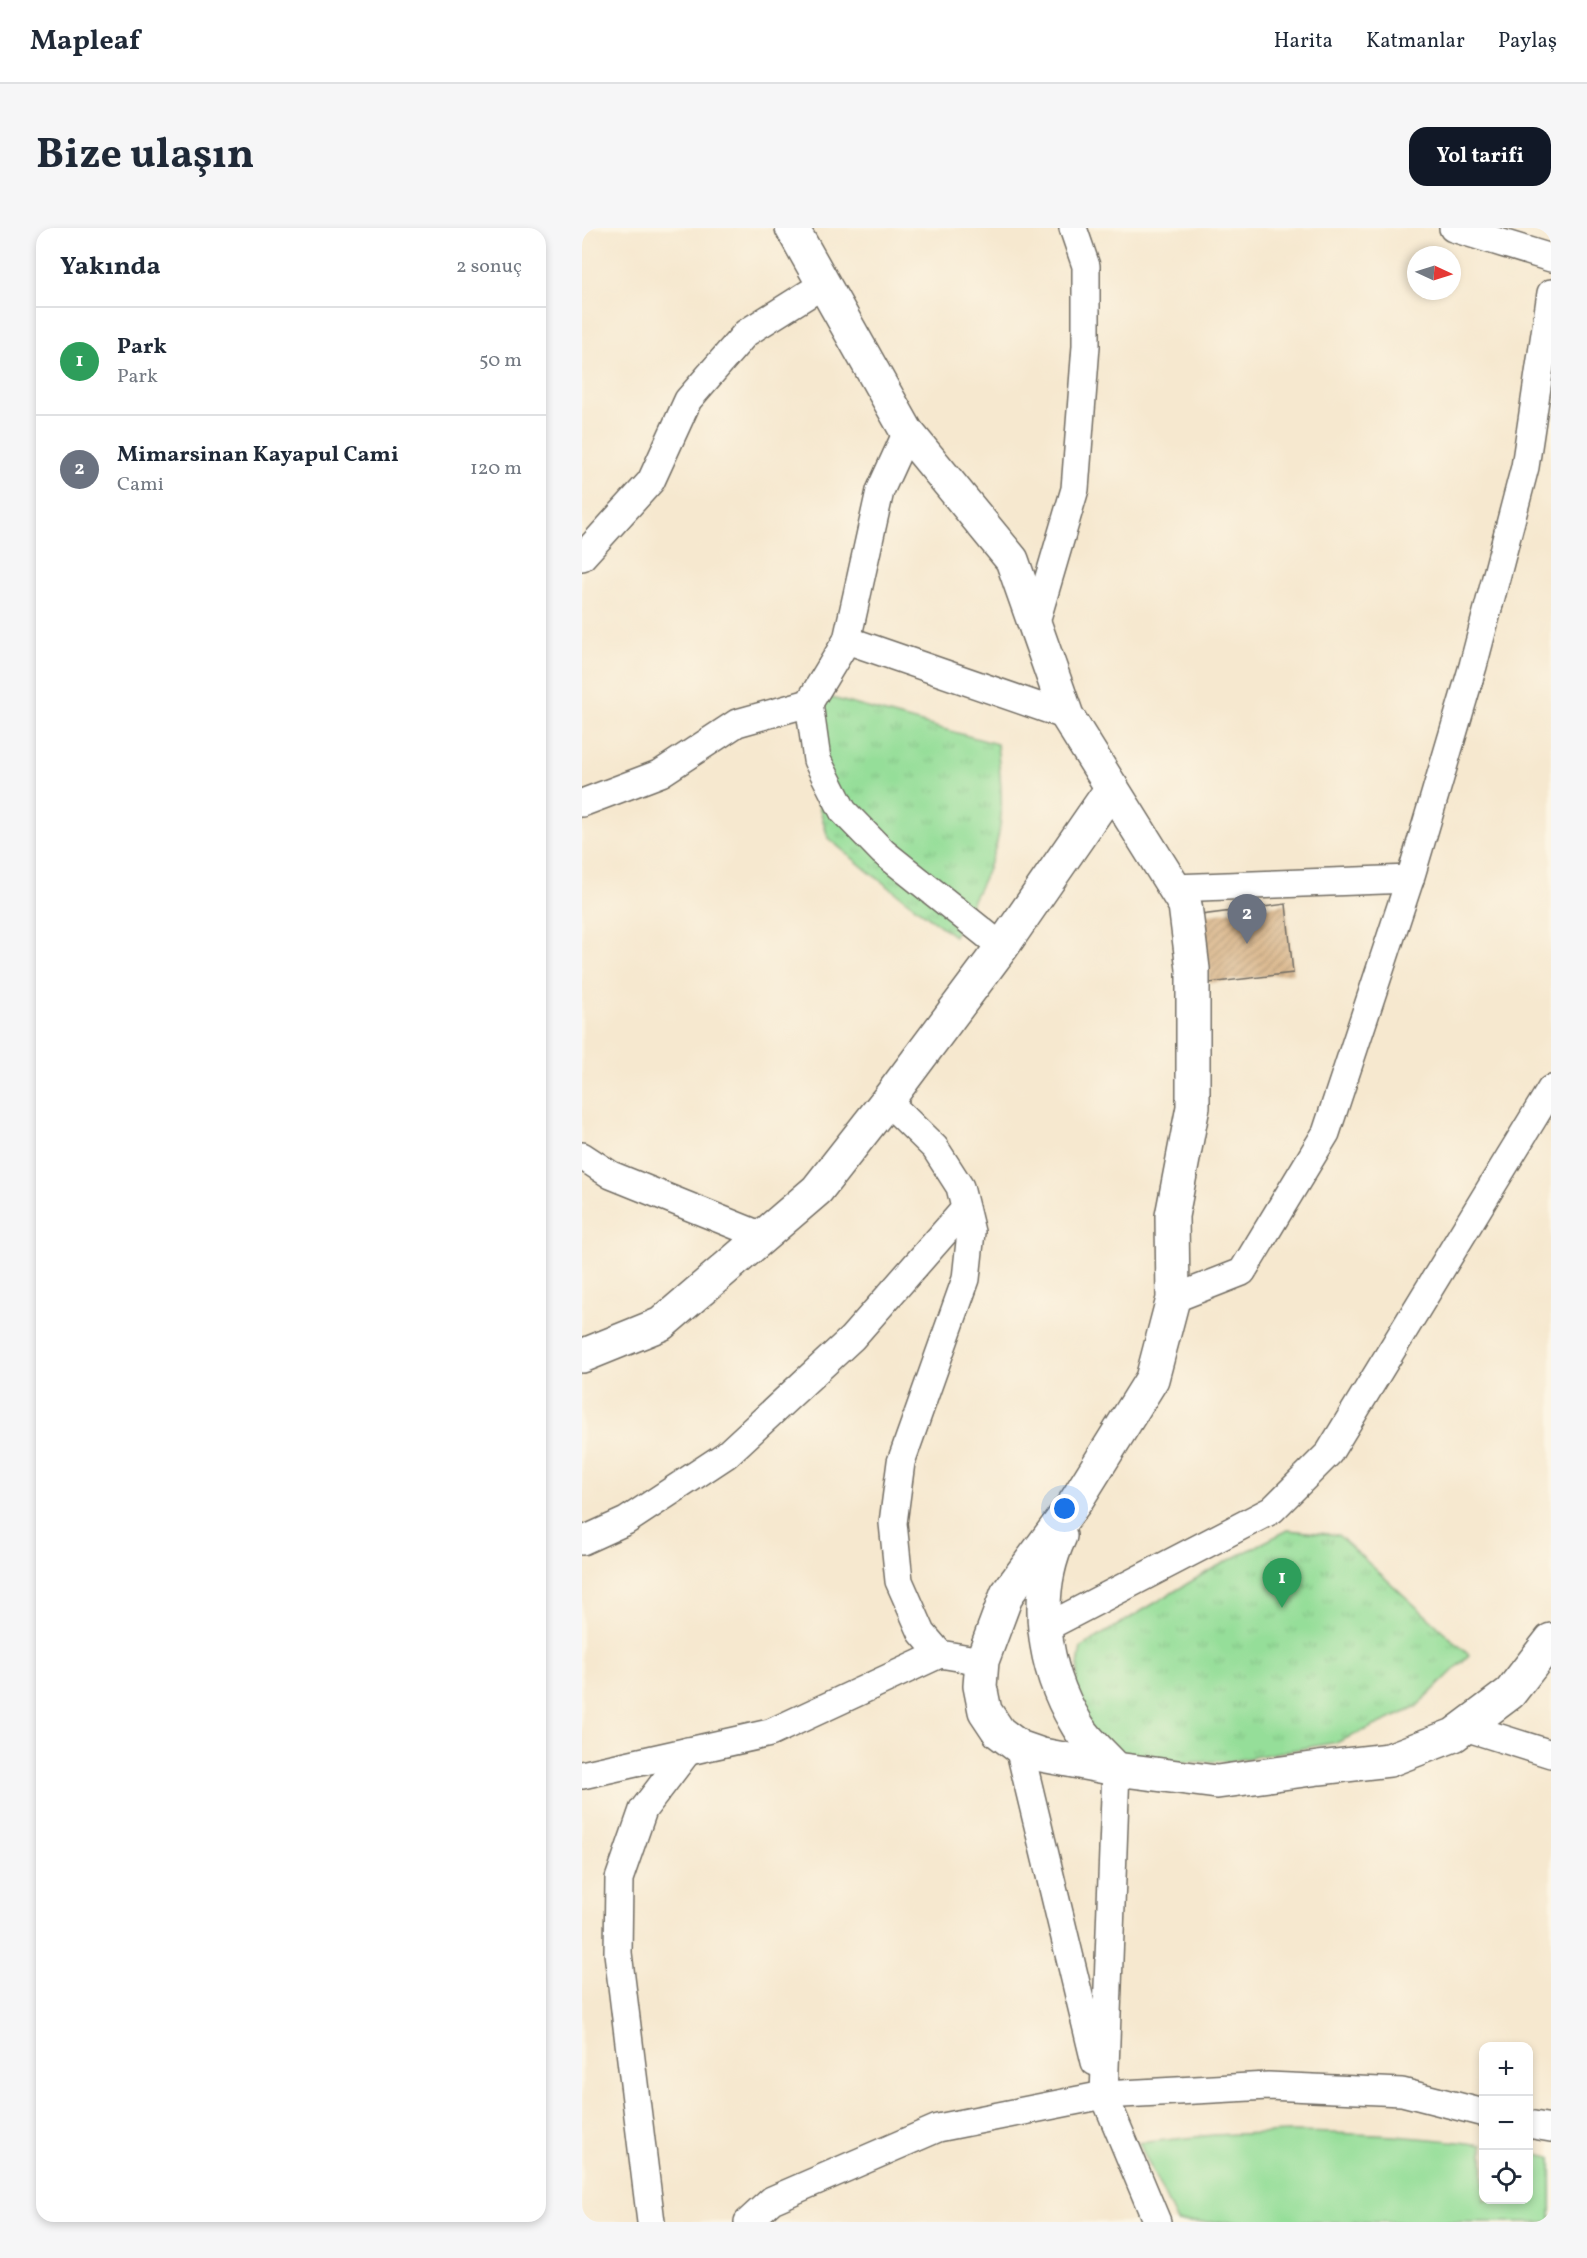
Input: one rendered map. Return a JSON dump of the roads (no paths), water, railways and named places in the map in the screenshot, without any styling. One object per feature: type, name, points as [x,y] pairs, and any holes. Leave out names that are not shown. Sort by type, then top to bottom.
[{"type":"street","points":[[792,228],[907,432],[1012,560],[1067,716],[1185,905],[1193,969],[1193,1107],[1172,1216],[1173,1299],[1152,1378],[1076,1501],[1007,1594],[982,1661],[980,1686],[986,1711],[999,1732],[1019,1747],[1042,1755],[1116,1769],[1217,1782],[1319,1767],[1389,1760],[1454,1735],[1510,1693],[1551,1640]]},
{"type":"street","points":[[1035,625],[1075,489],[1086,346],[1086,266],[1073,228]]},
{"type":"street","points":[[1453,228],[1551,258]]},
{"type":"street","points":[[582,557],[651,481],[688,400],[746,333],[824,284]]},
{"type":"street","points":[[1173,1299],[1242,1272],[1326,1133],[1410,879],[1473,666],[1525,467],[1551,293]]},
{"type":"street","points":[[907,432],[880,491],[848,640],[809,704],[817,760],[843,811],[883,852],[1002,947]]},
{"type":"street","points":[[848,640],[1067,716]]},
{"type":"street","points":[[582,803],[661,773],[737,723],[809,704]]},
{"type":"street","points":[[582,1356],[661,1324],[817,1190],[888,1101],[1002,947],[1112,788]]},
{"type":"street","points":[[1174,888],[1410,879]]},
{"type":"street","points":[[1045,1628],[1272,1510],[1329,1454],[1551,1089]]},
{"type":"street","points":[[888,1101],[935,1148],[960,1187],[971,1232],[966,1279],[901,1462],[893,1523],[899,1581],[922,1633],[940,1654]]},
{"type":"street","points":[[582,1156],[611,1175],[762,1236]]},
{"type":"street","points":[[582,1541],[626,1521],[726,1455],[852,1338],[965,1209]]},
{"type":"street","points":[[1076,1501],[1051,1555],[1043,1613],[1052,1671],[1076,1725],[1116,1769],[1104,2095]]},
{"type":"street","points":[[582,1775],[771,1733],[940,1654],[982,1661]]},
{"type":"street","points":[[1465,1727],[1551,1754]]},
{"type":"street","points":[[1019,1747],[1104,2095],[1157,2222]]},
{"type":"street","points":[[651,2222],[618,1953],[619,1879],[643,1810],[688,1751]]},
{"type":"street","points":[[748,2222],[772,2200],[938,2128],[1104,2095],[1279,2086],[1402,2092],[1479,2112]]},
{"type":"street","points":[[1533,2125],[1551,2128]]},
{"type":"place","name":"Mimarsinan Kayapul Cami","points":[[1247,944]]},
{"type":"place","name":"Park","points":[[1282,1608]]}]
